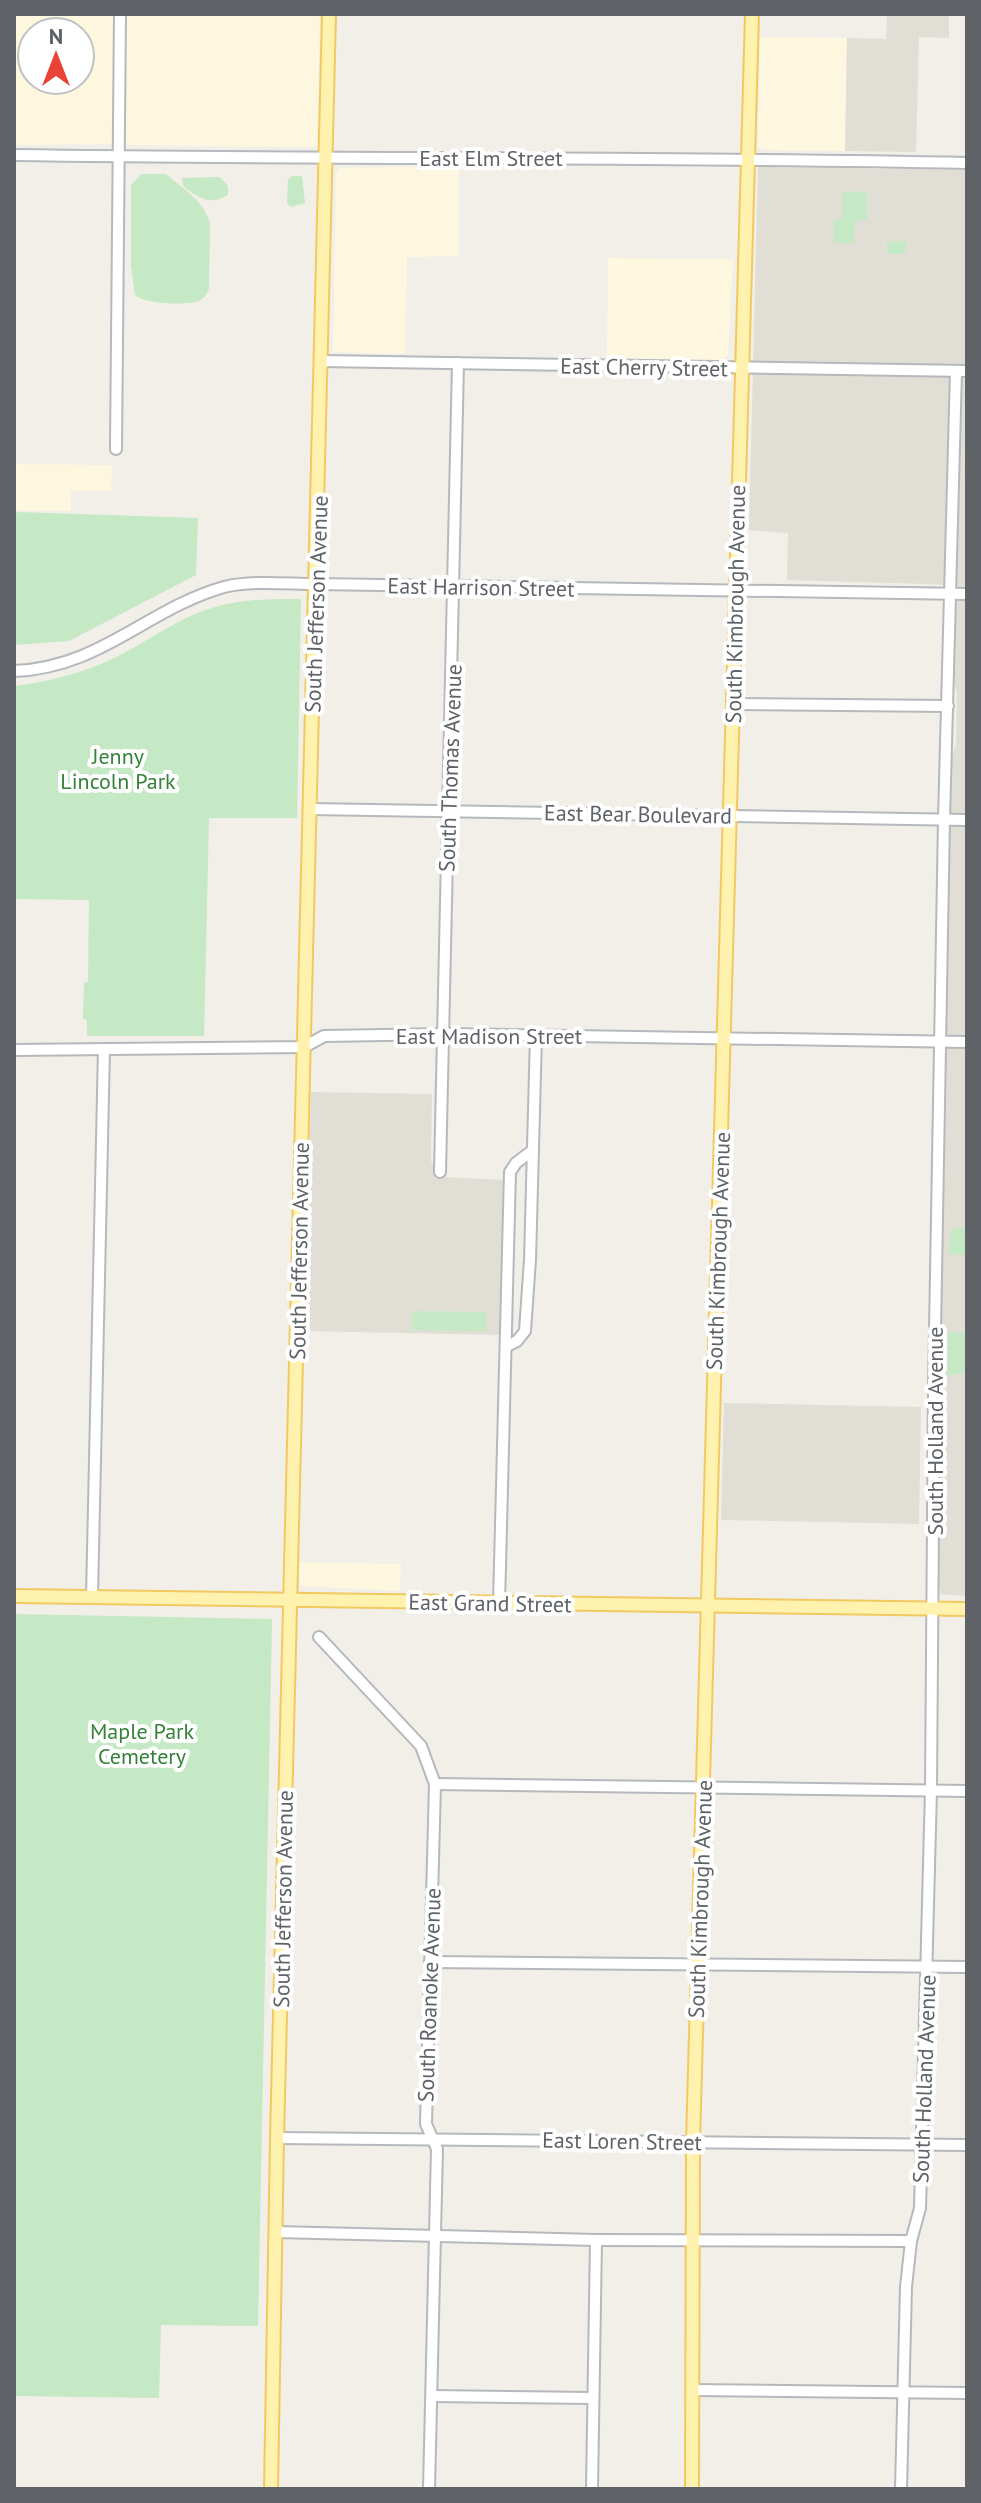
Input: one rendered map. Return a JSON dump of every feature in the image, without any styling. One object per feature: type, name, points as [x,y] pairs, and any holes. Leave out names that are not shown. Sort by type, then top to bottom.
[{"type":"main road","name":"South Jefferson Avenue","points":[[271,2489],[329,14]]},
{"type":"main road","name":"South Kimbrough Avenue","points":[[692,2489],[693,2142],[752,14]]},
{"type":"main road","name":"East Grand Street","points":[[14,1596],[967,1609]]},
{"type":"street","points":[[116,449],[120,14]]},
{"type":"street","name":"East Elm Street","points":[[14,155],[746,158],[967,163]]},
{"type":"street","name":"East Cherry Street","points":[[321,361],[962,371]]},
{"type":"street","name":"South Thomas Avenue","points":[[440,1172],[458,363]]},
{"type":"street","name":"South Holland Avenue","points":[[901,2489],[906,2287],[911,2241],[920,2208],[922,2144],[931,1790],[944,819],[950,594],[962,371]]},
{"type":"street","name":"East Harrison Street","points":[[14,671],[39,670],[84,657],[170,611],[226,587],[317,584],[967,594]]},
{"type":"street","points":[[733,704],[948,706]]},
{"type":"street","name":"East Bear Boulevard","points":[[310,809],[967,820]]},
{"type":"street","name":"East Madison Street","points":[[14,1050],[304,1047],[324,1036],[444,1034],[967,1042]]},
{"type":"street","points":[[507,1346],[522,1337],[525,1331],[536,1035]]},
{"type":"street","points":[[92,1597],[104,1049]]},
{"type":"street","points":[[499,1604],[510,1172],[533,1150]]},
{"type":"street","name":"South Roanoke Avenue","points":[[319,1637],[421,1746],[435,1784],[426,2124],[437,2149],[429,2489]]},
{"type":"street","points":[[435,1784],[967,1791]]},
{"type":"street","points":[[430,1962],[967,1967]]},
{"type":"street","name":"East Loren Street","points":[[277,2138],[967,2145]]},
{"type":"street","points":[[276,2232],[596,2240],[911,2241]]},
{"type":"street","points":[[592,2489],[596,2240]]},
{"type":"street","points":[[692,2390],[967,2393]]},
{"type":"street","points":[[432,2396],[593,2398]]},
{"type":"shaded area","points":[[14,14],[116,14],[113,144],[14,145]]},
{"type":"shaded area","points":[[125,14],[320,14],[317,145],[126,145]]},
{"type":"shaded area","points":[[887,14],[949,14],[949,38],[919,37],[916,152],[845,151],[847,38],[886,39]]},
{"type":"shaded area","points":[[760,37],[847,38],[845,151],[758,148]]},
{"type":"shaded area","points":[[459,166],[458,256],[407,257],[405,354],[333,352],[338,171],[341,168]]},
{"type":"shaded area","points":[[758,167],[967,170],[967,1596],[941,1594],[938,1583],[939,1326],[952,755],[956,745],[955,606],[958,585],[787,580],[788,533],[749,530]]},
{"type":"shaded area","points":[[608,258],[733,259],[728,356],[720,360],[607,358]]},
{"type":"shaded area","points":[[14,464],[112,465],[111,491],[71,491],[71,511],[14,510]]},
{"type":"shaded area","points":[[311,1092],[432,1094],[431,1161],[442,1177],[505,1180],[501,1335],[305,1331]]},
{"type":"shaded area","points":[[724,1403],[921,1407],[919,1524],[721,1520]]},
{"type":"shaded area","points":[[298,1562],[401,1564],[400,1591],[300,1586]]},
{"type":"green space","points":[[141,174],[166,174],[192,196],[207,215],[210,223],[209,289],[200,301],[164,303],[135,295],[131,266],[131,185]]},
{"type":"green space","points":[[292,176],[302,176],[305,203],[291,207],[287,203],[288,180]]},
{"type":"green space","points":[[220,177],[228,186],[228,195],[215,200],[199,197],[183,186],[182,178]]},
{"type":"green space","points":[[843,191],[867,192],[867,220],[855,221],[854,243],[834,243],[834,220],[842,219]]},
{"type":"green space","points":[[887,241],[906,241],[905,254],[887,254]]},
{"type":"green space","points":[[18,512],[198,518],[196,575],[69,641],[14,645],[14,515]]},
{"type":"green space","name":"Jenny Lincoln Park","points":[[268,599],[301,599],[297,818],[209,818],[204,1036],[87,1036],[87,1020],[83,1019],[84,983],[88,982],[89,900],[14,899],[14,686],[58,678],[99,665],[180,621],[215,607]]},
{"type":"green space","points":[[964,1227],[967,1255],[949,1254],[951,1229]]},
{"type":"green space","points":[[412,1311],[486,1312],[486,1331],[412,1330]]},
{"type":"green space","points":[[948,1332],[967,1333],[967,1372],[947,1376]]},
{"type":"green space","name":"Maple Park Cemetery","points":[[14,1614],[272,1619],[258,2326],[161,2325],[159,2398],[14,2396]]}]
